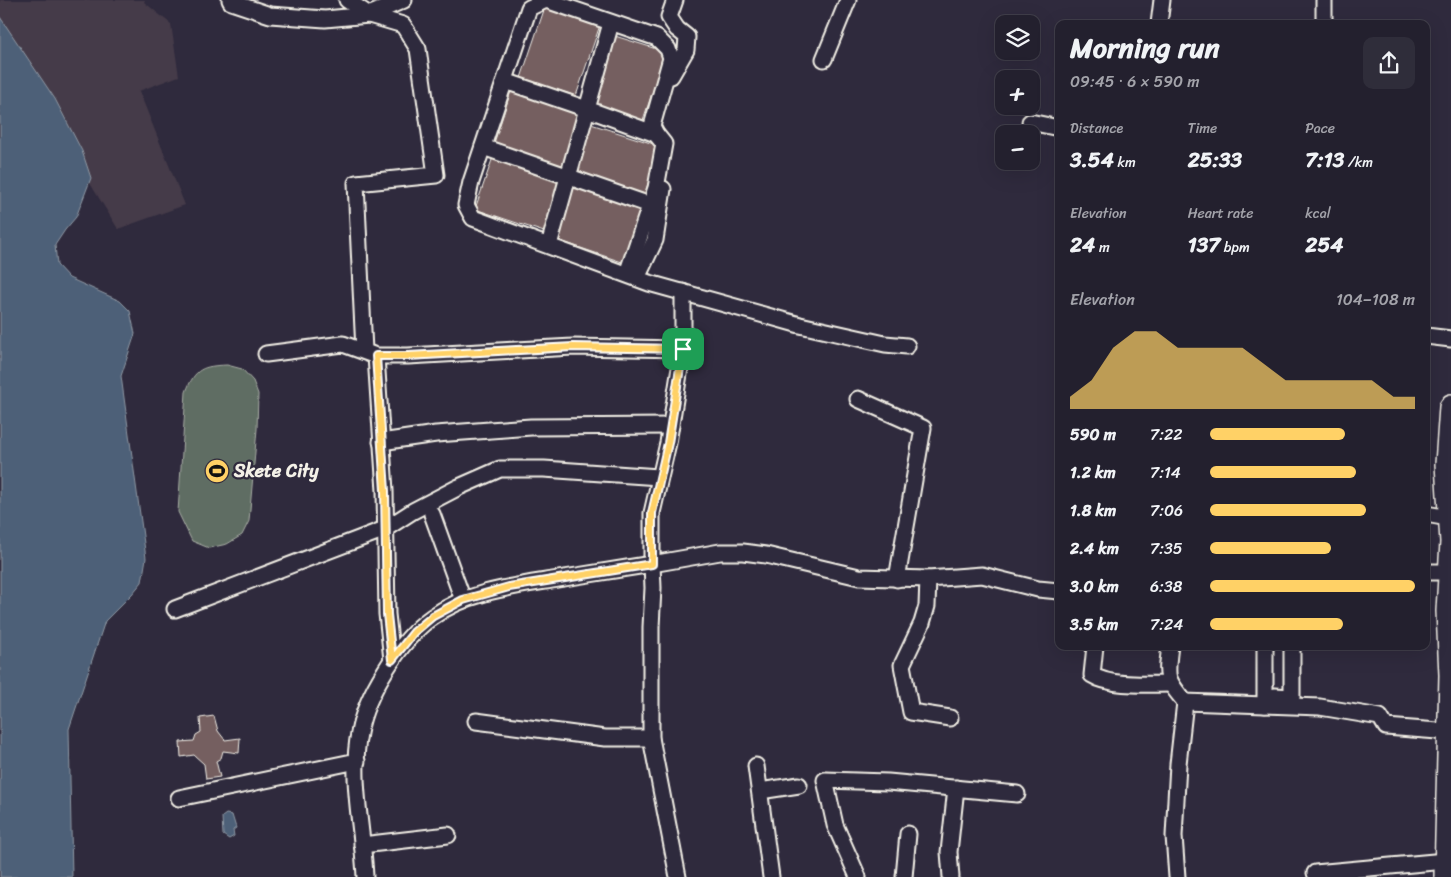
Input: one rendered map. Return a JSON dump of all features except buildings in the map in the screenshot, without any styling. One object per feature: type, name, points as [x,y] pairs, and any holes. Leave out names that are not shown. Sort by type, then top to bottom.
[{"type":"street","points":[[230,0],[231,2],[270,14],[325,19],[369,15],[404,0]]},
{"type":"street","points":[[347,0],[369,15],[403,25],[418,49],[436,175],[356,183],[370,353],[385,491],[387,614],[392,660]]},
{"type":"street","points":[[632,276],[656,188],[664,144],[652,126],[671,58],[668,48],[657,38],[546,0],[530,8],[471,182],[466,205],[473,218],[632,276],[683,292],[800,325],[885,344],[907,346]]},
{"type":"street","points":[[632,276],[655,240],[667,154],[660,118],[660,102],[673,72],[686,50],[687,37],[677,29],[669,17],[675,0]]},
{"type":"street","points":[[824,59],[848,0]]},
{"type":"street","points":[[1160,20],[1162,0]]},
{"type":"street","points":[[1324,0],[1324,20]]},
{"type":"street","points":[[549,245],[611,23]]},
{"type":"street","points":[[505,81],[656,134]]},
{"type":"street","points":[[1030,122],[1055,127]]},
{"type":"street","points":[[483,147],[650,205]]},
{"type":"street","points":[[678,877],[651,738],[651,628],[654,588],[652,513],[671,426],[683,349],[683,292]]},
{"type":"street","points":[[1430,336],[1451,339]]},
{"type":"street","points":[[266,354],[343,344],[370,353],[408,356],[573,347],[683,349]]},
{"type":"street","points":[[858,399],[923,428],[897,579]]},
{"type":"street","points":[[1315,873],[1445,869],[1450,695],[1446,611],[1450,572],[1450,542],[1445,464],[1449,407],[1451,404]]},
{"type":"street","points":[[381,442],[436,434],[531,427],[671,426]]},
{"type":"street","points":[[175,609],[385,529],[421,507],[500,469],[544,468],[659,477]]},
{"type":"street","points":[[432,514],[463,600]]},
{"type":"street","points":[[1430,515],[1448,518]]},
{"type":"street","points":[[365,877],[357,800],[357,761],[359,734],[366,704],[392,660],[414,632],[433,616],[463,600],[509,587],[720,552],[766,555],[859,577],[928,580],[982,576],[1038,589],[1055,591]]},
{"type":"street","points":[[1430,572],[1450,572]]},
{"type":"street","points":[[928,580],[927,606],[922,623],[902,666],[904,681],[911,712],[950,718]]},
{"type":"street","points":[[1095,650],[1092,675],[1096,678],[1121,683],[1170,684]]},
{"type":"street","points":[[1170,650],[1167,674],[1170,684],[1185,702],[1178,764],[1174,836],[1177,877]]},
{"type":"street","points":[[1265,650],[1265,700]]},
{"type":"street","points":[[1185,702],[1265,700],[1292,697],[1292,650]]},
{"type":"street","points":[[1265,700],[1380,717],[1386,727],[1449,732]]},
{"type":"street","points":[[476,721],[605,738],[651,738]]},
{"type":"street","points":[[179,798],[357,761]]},
{"type":"street","points":[[756,766],[771,877]]},
{"type":"street","points":[[858,877],[835,825],[825,780],[888,782],[1017,794]]},
{"type":"street","points":[[760,792],[799,785]]},
{"type":"street","points":[[951,877],[949,852],[956,788]]},
{"type":"street","points":[[904,877],[908,834]]},
{"type":"street","points":[[362,845],[448,835]]},
{"type":"shaded area","points":[[0,0],[145,0],[144,2],[171,24],[179,76],[139,91],[185,205],[118,229],[0,37]]},
{"type":"green space","name":"Skete City","points":[[227,365],[242,369],[253,381],[258,394],[249,521],[242,535],[227,544],[209,548],[192,541],[178,512],[186,392],[193,378],[201,370],[212,366]]},
{"type":"water","points":[[0,17],[55,99],[82,151],[91,178],[76,217],[55,245],[57,265],[69,278],[120,301],[130,311],[135,334],[121,376],[146,558],[142,582],[105,621],[69,729],[72,877],[0,877]]},
{"type":"water","points":[[226,814],[232,815],[236,828],[233,830],[234,836],[229,839],[223,835],[222,817]]},
{"type":"place","name":"Skete City","points":[[217,471]]},
{"type":"route","points":[[573,347],[683,349],[668,443],[652,513],[652,564],[509,587],[463,600],[433,616],[414,632],[392,660],[387,614],[385,491],[376,356],[466,354],[573,347]]}]
